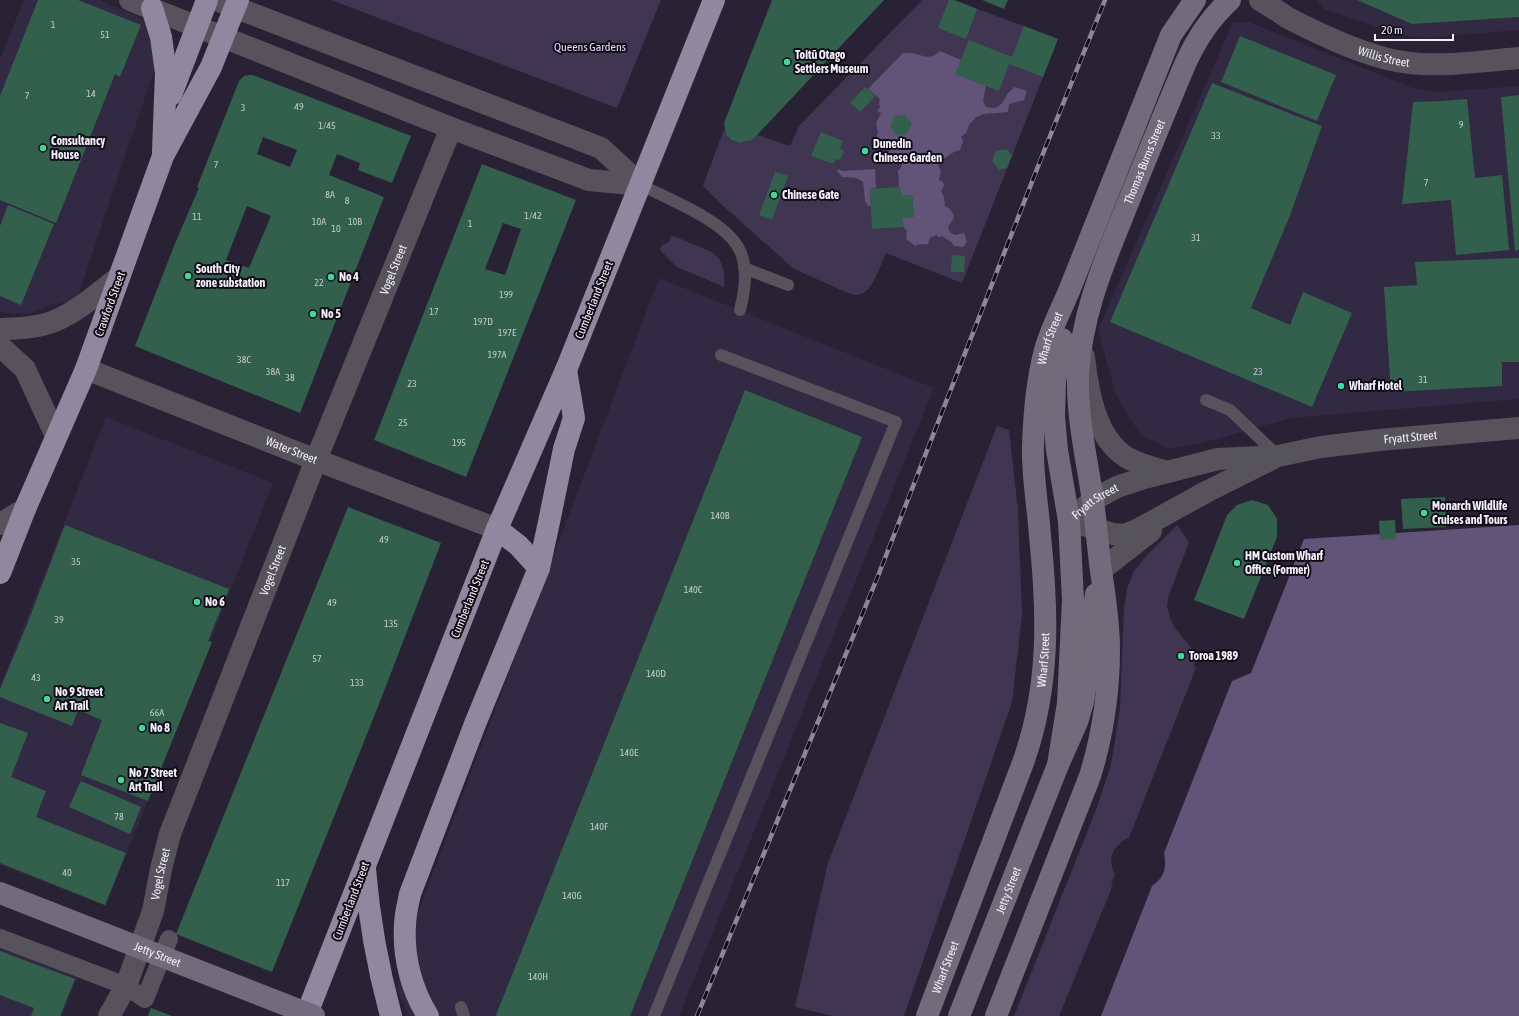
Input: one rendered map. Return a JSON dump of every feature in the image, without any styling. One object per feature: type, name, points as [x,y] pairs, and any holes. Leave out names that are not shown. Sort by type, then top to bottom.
[{"type":"highway","points":[[163,115],[207,0]]},
{"type":"highway","points":[[641,185],[714,0]]},
{"type":"highway","points":[[223,37],[230,2]]},
{"type":"highway","points":[[152,8],[162,37],[165,66],[163,156]]},
{"type":"highway","name":"Crawford Street","points":[[0,573],[25,509],[86,369],[163,156],[211,67],[223,37]]},
{"type":"highway","name":"Cumberland Street","points":[[306,1016],[497,529],[566,370],[641,185]]},
{"type":"highway","points":[[428,1016],[421,1005],[411,978],[406,955],[405,924],[410,894],[475,724],[539,568],[550,522],[564,449],[574,418],[566,370]]},
{"type":"highway","points":[[497,529],[518,545],[539,568]]},
{"type":"highway","points":[[365,864],[368,902],[382,982],[391,1016]]},
{"type":"main road","name":"Thomas Burns Street","points":[[1069,291],[1171,35],[1195,0]]},
{"type":"main road","name":"Thomas Burns Street","points":[[1082,336],[1095,286],[1186,62],[1196,41],[1208,23],[1230,0]]},
{"type":"main road","points":[[1058,765],[1068,703],[1072,648],[1073,600],[1069,521],[1057,450],[1054,417],[1056,382],[1069,291]]},
{"type":"main road","name":"Wharf Street","points":[[927,1016],[1024,760],[1031,740],[1042,690],[1046,607],[1033,447],[1035,412],[1045,350],[1069,291]]},
{"type":"main road","points":[[996,1016],[1090,776],[1098,748],[1106,704],[1109,648],[1107,617],[1093,500],[1079,410],[1078,376],[1082,336]]},
{"type":"main road","points":[[1058,765],[1077,722],[1083,702],[1087,678],[1094,607],[1101,570]]},
{"type":"main road","name":"Jetty Street","points":[[959,1016],[1058,765]]},
{"type":"main road","name":"Jetty Street","points":[[0,893],[314,1016]]},
{"type":"street","points":[[130,0],[450,128],[589,180],[641,185]]},
{"type":"street","name":"Willis Street","points":[[1260,0],[1288,17],[1354,48],[1390,60],[1430,64],[1519,58]]},
{"type":"street","points":[[230,2],[601,148],[641,185]]},
{"type":"street","name":"Vogel Street","points":[[109,1016],[126,986],[153,912],[161,869],[170,834],[316,460],[450,128]]},
{"type":"street","points":[[0,328],[17,329],[47,324],[72,312],[119,277]]},
{"type":"street","points":[[1082,336],[1086,370],[1095,414],[1108,440],[1126,456],[1142,465],[1167,472]]},
{"type":"street","points":[[0,346],[25,369],[56,436]]},
{"type":"street","name":"Water Street","points":[[86,369],[316,460],[497,529]]},
{"type":"street","name":"Fryatt Street","points":[[1069,521],[1093,500],[1117,487],[1144,478],[1218,459],[1278,456],[1321,447],[1379,440],[1519,428]]},
{"type":"street","name":"Fryatt Street","points":[[1069,521],[1113,534],[1124,534],[1137,530],[1180,508],[1208,491],[1278,456]]},
{"type":"street","points":[[1101,570],[1180,508]]},
{"type":"street","points":[[0,524],[25,509]]},
{"type":"street","points":[[0,938],[126,986],[145,999],[169,939]]},
{"type":"lane","points":[[641,185],[687,207],[722,230],[735,242],[739,248],[744,268],[744,292],[740,310]]},
{"type":"lane","points":[[744,268],[788,285]]},
{"type":"lane","points":[[654,1016],[896,422],[721,355]]},
{"type":"lane","points":[[1206,400],[1230,410],[1278,456]]},
{"type":"shaded area","points":[[24,0],[99,0],[168,29],[77,299],[46,307],[29,314],[5,313],[0,311],[0,59]]},
{"type":"shaded area","points":[[1317,0],[1519,0],[1519,30],[1426,38],[1398,34],[1324,9]]},
{"type":"shaded area","points":[[1233,22],[1249,22],[1413,88],[1437,92],[1519,86],[1519,399],[1292,418],[1202,443],[1169,449],[1141,435],[1124,410],[1115,392],[1098,330]]},
{"type":"shaded area","points":[[940,51],[961,60],[956,74],[986,86],[983,100],[985,106],[992,108],[997,107],[1002,103],[1007,94],[1014,87],[1027,91],[1024,100],[1009,104],[1008,112],[984,114],[976,117],[969,125],[966,133],[961,137],[963,141],[960,150],[942,160],[938,165],[941,171],[939,180],[943,182],[944,186],[941,191],[944,197],[945,206],[949,208],[954,215],[948,228],[951,233],[955,235],[964,233],[967,242],[963,247],[954,246],[942,236],[939,237],[936,235],[930,238],[928,244],[920,244],[915,246],[906,239],[907,231],[903,226],[902,218],[914,217],[912,195],[901,196],[898,170],[901,168],[902,163],[900,161],[896,161],[887,164],[885,153],[889,152],[888,146],[884,141],[876,138],[878,133],[876,123],[881,113],[877,111],[880,107],[880,99],[868,89],[903,53],[913,53],[928,57],[937,54]]},
{"type":"shaded area","points":[[838,169],[842,171],[875,169],[876,188],[870,189],[871,206],[868,206],[865,201],[863,182],[856,178],[842,177],[837,171]]},
{"type":"shaded area","points":[[659,278],[934,388],[679,1016],[409,1016],[396,989],[417,915]]},
{"type":"shaded area","points":[[106,417],[273,483],[106,906],[0,865],[0,686]]},
{"type":"shaded area","points":[[1519,525],[1519,1016],[1101,1016],[1152,886],[1159,880],[1164,872],[1164,853],[1232,681],[1251,673],[1304,539]]},
{"type":"shaded area","points":[[0,947],[77,978],[62,1016],[0,1016]]},
{"type":"green space","name":"Queens Gardens","points":[[331,0],[661,0],[617,108]]},
{"type":"green space","name":"Dunedin Chinese Garden","points":[[922,0],[954,0],[1058,39],[962,283],[886,253],[872,284],[868,289],[858,295],[852,294],[794,269],[703,186],[724,129],[729,139],[733,141],[748,141],[757,135],[790,146],[799,126]]},
{"type":"green space","points":[[671,236],[712,252],[719,259],[723,268],[724,287],[677,267],[660,250],[662,245],[669,242]]},
{"type":"green space","points":[[997,426],[1009,430],[1018,510],[1022,615],[1012,702],[904,1016],[833,1016],[795,1007],[828,863]]},
{"type":"green space","points":[[1177,525],[1189,542],[1169,595],[1167,606],[1174,627],[1196,654],[1194,666],[1196,668],[1129,838],[1119,844],[1113,853],[1111,863],[1115,874],[1111,884],[1113,885],[1059,1016],[1014,1016],[1096,810],[1111,765],[1120,708],[1124,607],[1127,589],[1134,571],[1148,554]]},
{"type":"building","name":"Consultancy House","points":[[38,0],[78,0],[141,25],[120,77],[115,74],[56,223],[0,200],[0,96]]},
{"type":"building","name":"Toitū Otago Settlers Museum","points":[[772,0],[884,0],[752,140],[739,143],[731,140],[726,135],[724,123]]},
{"type":"building","points":[[949,0],[954,0],[977,9],[966,39],[938,28]]},
{"type":"building","points":[[982,0],[1008,0],[1004,9]]},
{"type":"building","points":[[1357,0],[1519,0],[1519,17],[1412,24]]},
{"type":"building","points":[[1024,26],[1058,39],[1043,77],[1009,64],[999,91],[955,74],[969,40],[1012,57]]},
{"type":"building","points":[[1240,36],[1336,75],[1317,121],[1221,82]]},
{"type":"building","points":[[253,75],[411,136],[392,183],[358,170],[360,163],[337,154],[329,175],[384,197],[300,413],[135,346],[176,241],[199,188],[197,187],[239,81],[244,76]],"holes":[[[263,137],[297,150],[290,167],[257,154]],[[247,206],[271,216],[249,268],[226,260]]]},
{"type":"building","points":[[1212,83],[1322,126],[1289,218],[1251,308],[1290,325],[1303,292],[1352,313],[1312,407],[1110,322]]},
{"type":"building","points":[[865,87],[875,96],[860,112],[850,103]]},
{"type":"building","points":[[1519,95],[1519,250],[1515,251],[1501,97]]},
{"type":"building","points":[[1467,99],[1475,178],[1502,175],[1509,250],[1456,255],[1451,200],[1402,204],[1413,102]]},
{"type":"building","points":[[905,115],[912,124],[907,134],[896,135],[890,126],[894,116]]},
{"type":"building","points":[[821,132],[843,141],[840,149],[844,151],[840,160],[836,159],[834,164],[811,156]]},
{"type":"building","points":[[1007,149],[1012,156],[1007,168],[999,170],[992,161],[996,151]]},
{"type":"building","points":[[482,164],[576,200],[466,477],[374,440]],"holes":[[[503,223],[521,229],[505,275],[485,269]]]},
{"type":"building","name":"Chinese Gate","points":[[775,172],[788,176],[772,220],[759,215]]},
{"type":"building","points":[[901,187],[901,196],[912,195],[914,217],[902,218],[903,227],[872,229],[870,189]]},
{"type":"building","points":[[8,205],[54,224],[21,305],[0,296],[0,226]]},
{"type":"building","points":[[952,255],[965,256],[964,272],[951,272]]},
{"type":"building","points":[[1519,258],[1519,362],[1502,362],[1502,386],[1391,392],[1384,287],[1417,285],[1415,262]]},
{"type":"building","points":[[745,390],[862,437],[630,1016],[497,1016],[496,1015]]},
{"type":"building","name":"Monarch Wildlife Cruises and Tours","points":[[1445,497],[1446,527],[1403,529],[1401,499]]},
{"type":"building","name":"HM Custom Wharf Office (Former)","points":[[1252,500],[1268,505],[1277,519],[1277,537],[1244,619],[1194,600],[1227,515],[1237,505]]},
{"type":"building","points":[[348,507],[441,543],[379,704],[272,972],[176,934]]},
{"type":"building","points":[[1395,520],[1396,539],[1380,540],[1379,521]]},
{"type":"building","points":[[65,525],[229,589],[208,641],[212,642],[148,801],[81,775],[102,720],[78,710],[72,726],[0,697],[0,689],[26,627]]},
{"type":"building","points":[[0,723],[28,733],[11,777],[46,791],[36,817],[126,853],[105,905],[0,863]]},
{"type":"building","points":[[81,781],[141,807],[130,834],[69,807]]},
{"type":"building","points":[[0,951],[75,979],[60,1016],[31,1016],[34,1008],[0,995]]},
{"type":"building","points":[[151,1008],[172,1016],[148,1016]]},
{"type":"railway","points":[[697,1016],[878,576],[1046,146],[1105,0]]},
{"type":"place","name":"Toitū Otago Settlers Museum","points":[[787,62]]},
{"type":"place","name":"Consultancy House","points":[[43,148]]},
{"type":"place","name":"Dunedin Chinese Garden","points":[[865,151]]},
{"type":"place","name":"Chinese Gate","points":[[774,195]]},
{"type":"place","name":"South City zone substation","points":[[188,276]]},
{"type":"place","name":"No 4","points":[[331,277]]},
{"type":"place","name":"No 5","points":[[313,314]]},
{"type":"place","name":"Wharf Hotel","points":[[1341,386]]},
{"type":"place","name":"Monarch Wildlife Cruises and Tours","points":[[1424,513]]},
{"type":"place","name":"HM Custom Wharf Office (Former)","points":[[1237,563]]},
{"type":"place","name":"No 6","points":[[197,602]]},
{"type":"place","name":"Toroa 1989","points":[[1181,656]]},
{"type":"place","name":"No 9 Street Art Trail","points":[[47,699]]},
{"type":"place","name":"No 8","points":[[142,728]]},
{"type":"place","name":"No 7 Street Art Trail","points":[[121,780]]}]
